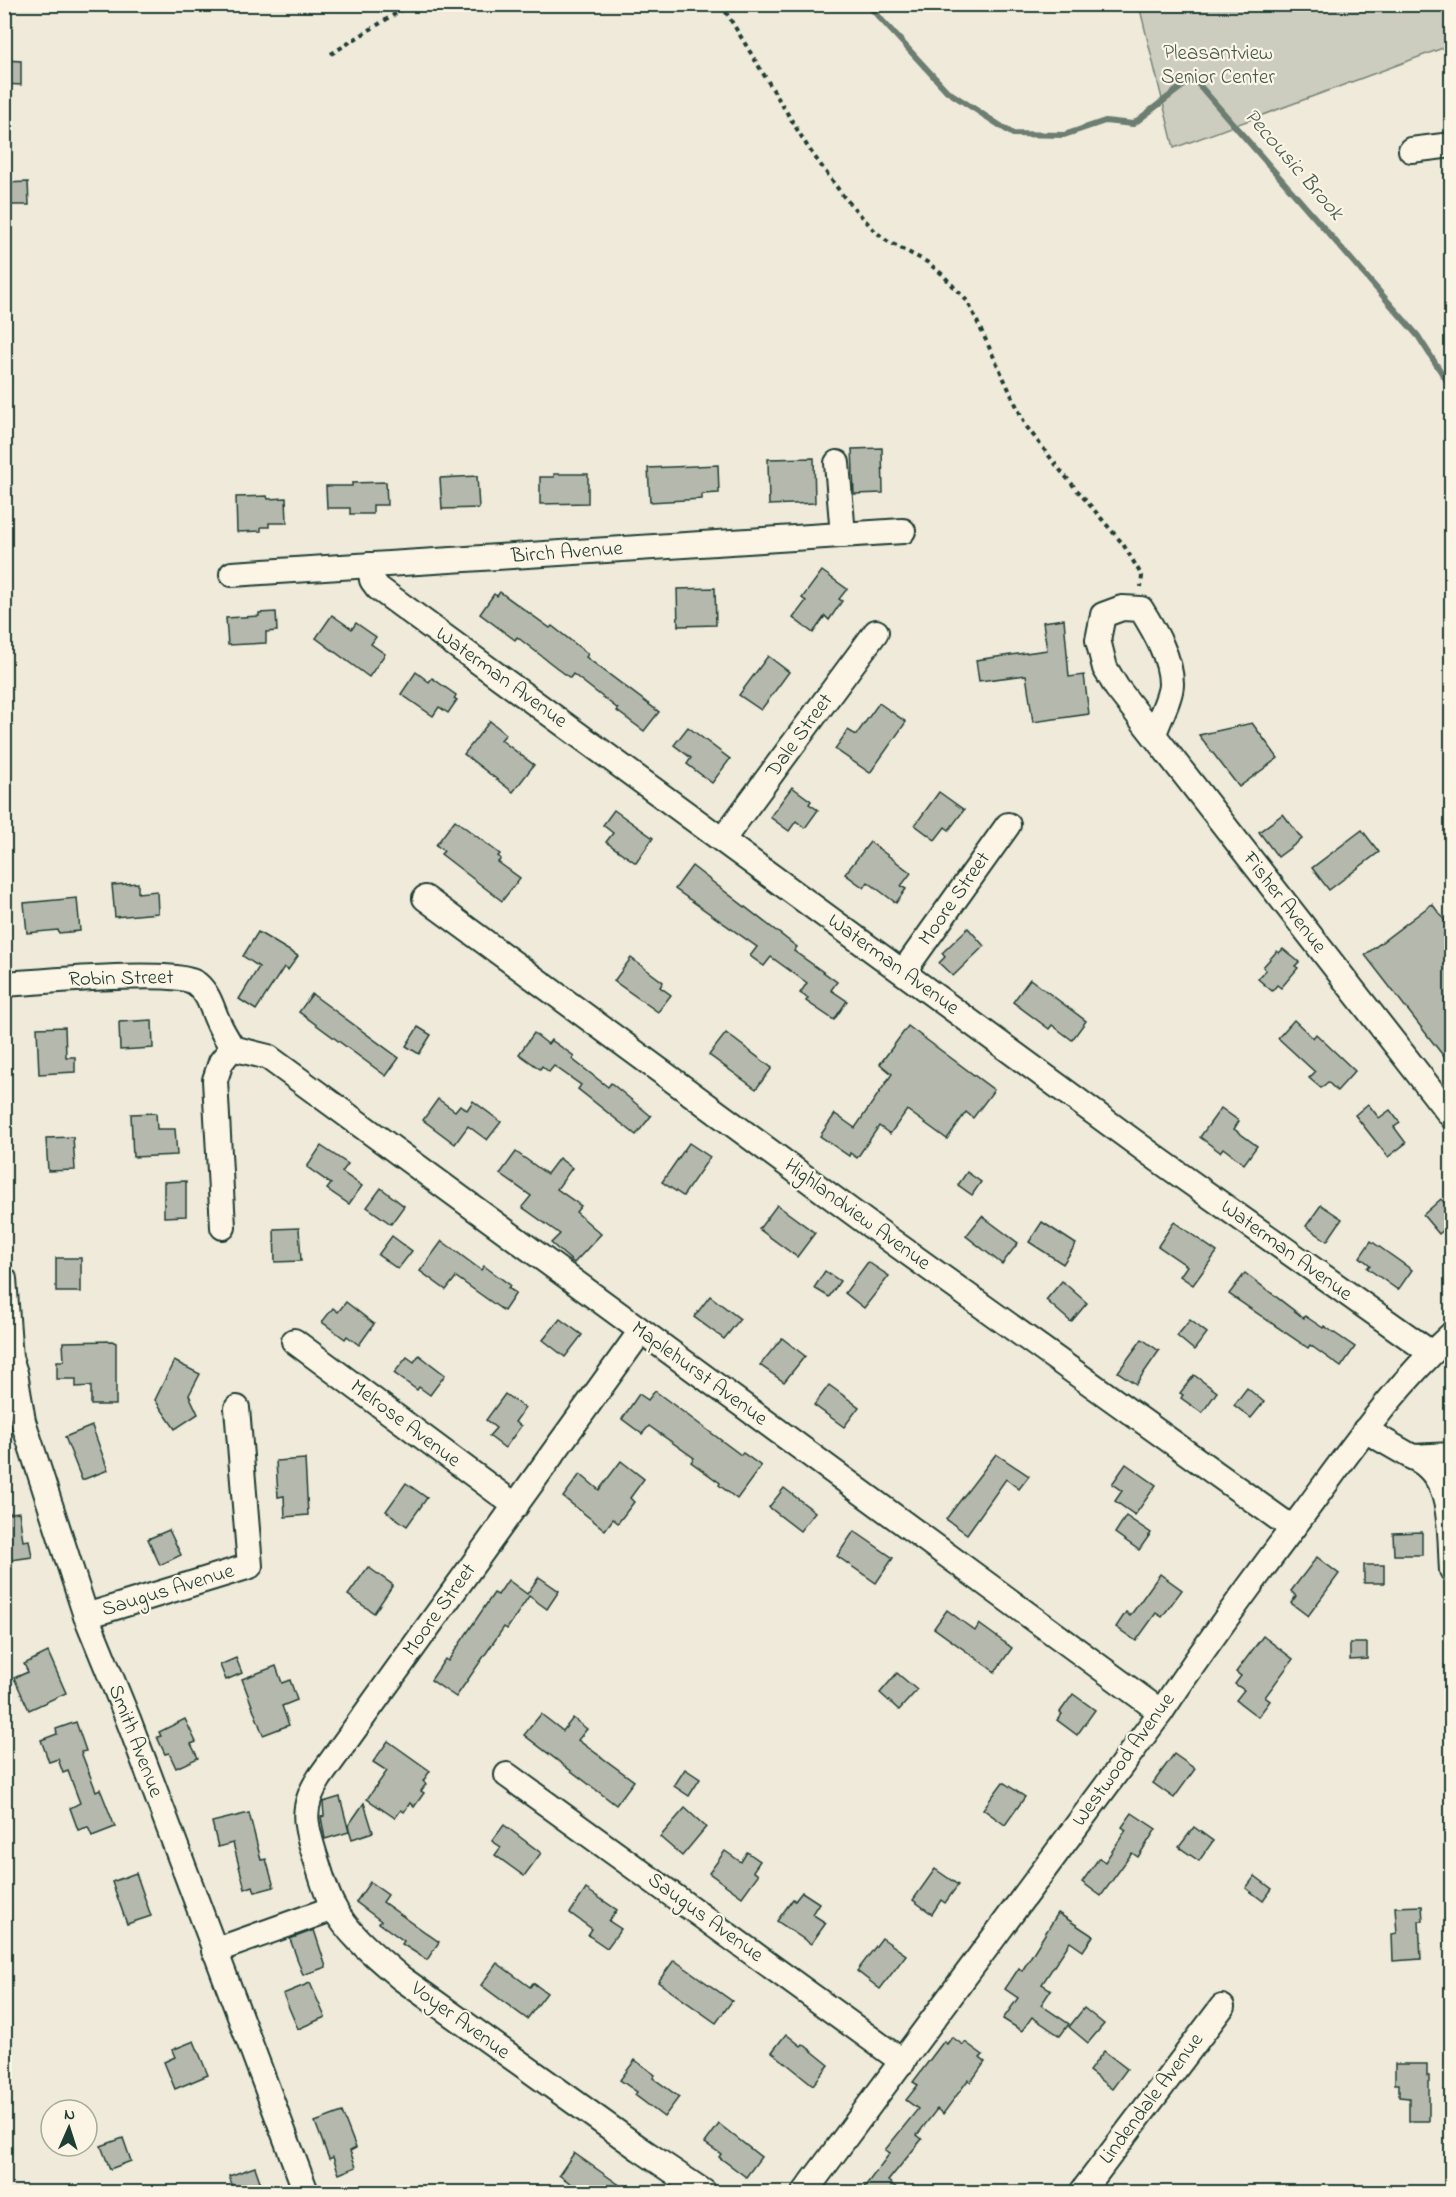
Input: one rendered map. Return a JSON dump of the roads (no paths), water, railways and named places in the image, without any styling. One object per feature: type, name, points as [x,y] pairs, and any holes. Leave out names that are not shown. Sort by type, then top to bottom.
[{"type":"street","points":[[1412,150],[1452,145]]},
{"type":"street","points":[[837,464],[843,535]]},
{"type":"street","name":"Birch Avenue","points":[[232,574],[903,531]]},
{"type":"street","name":"Waterman Avenue","points":[[370,565],[371,578],[376,586],[1159,1160],[1431,1353]]},
{"type":"street","name":"Fisher Avenue","points":[[1154,734],[1171,686],[1168,666],[1141,609],[1122,608],[1103,615],[1098,640],[1105,668],[1117,688],[1452,1117]]},
{"type":"street","name":"Dale Street","points":[[723,839],[876,632]]},
{"type":"street","name":"Moore Street","points":[[903,972],[1008,825]]},
{"type":"street","name":"Highlandview Avenue","points":[[424,898],[893,1242],[1292,1528]]},
{"type":"street","name":"Robin Street","points":[[4,984],[132,977],[190,979],[207,995],[232,1048]]},
{"type":"street","points":[[223,1227],[215,1080],[221,1062],[232,1048]]},
{"type":"street","name":"Maplehurst Avenue","points":[[232,1048],[267,1057],[1161,1712]]},
{"type":"street","name":"Smith Avenue","points":[[4,1279],[10,1358],[15,1373],[19,1404],[86,1616],[128,1719],[306,2193]]},
{"type":"street","name":"Moore Street","points":[[334,1908],[323,1882],[307,1828],[306,1810],[312,1789],[641,1331]]},
{"type":"street","name":"Westwood Avenue","points":[[805,2193],[1161,1712],[1365,1430],[1431,1353],[1452,1334]]},
{"type":"street","name":"Melrose Avenue","points":[[294,1341],[516,1506]]},
{"type":"street","name":"Saugus Avenue","points":[[86,1616],[250,1566],[237,1408]]},
{"type":"street","points":[[1365,1430],[1426,1465],[1434,1472],[1444,1490],[1452,1570]]},
{"type":"street","points":[[1412,1457],[1452,1455]]},
{"type":"street","name":"Saugus Avenue","points":[[507,1775],[903,2062]]},
{"type":"street","points":[[214,1951],[334,1908]]},
{"type":"street","name":"Voyer Avenue","points":[[334,1908],[361,1943],[401,1978],[704,2193]]},
{"type":"street","name":"Lindendale Avenue","points":[[1083,2193],[1222,2007]]},
{"type":"waterway","name":"Pecousic Brook","points":[[867,4],[947,91],[1013,134],[1064,135],[1105,121],[1133,124],[1193,78],[1418,336],[1452,389]]},
{"type":"park label","name":"Pleasantview Senior Center","points":[[1218,66]]}]
